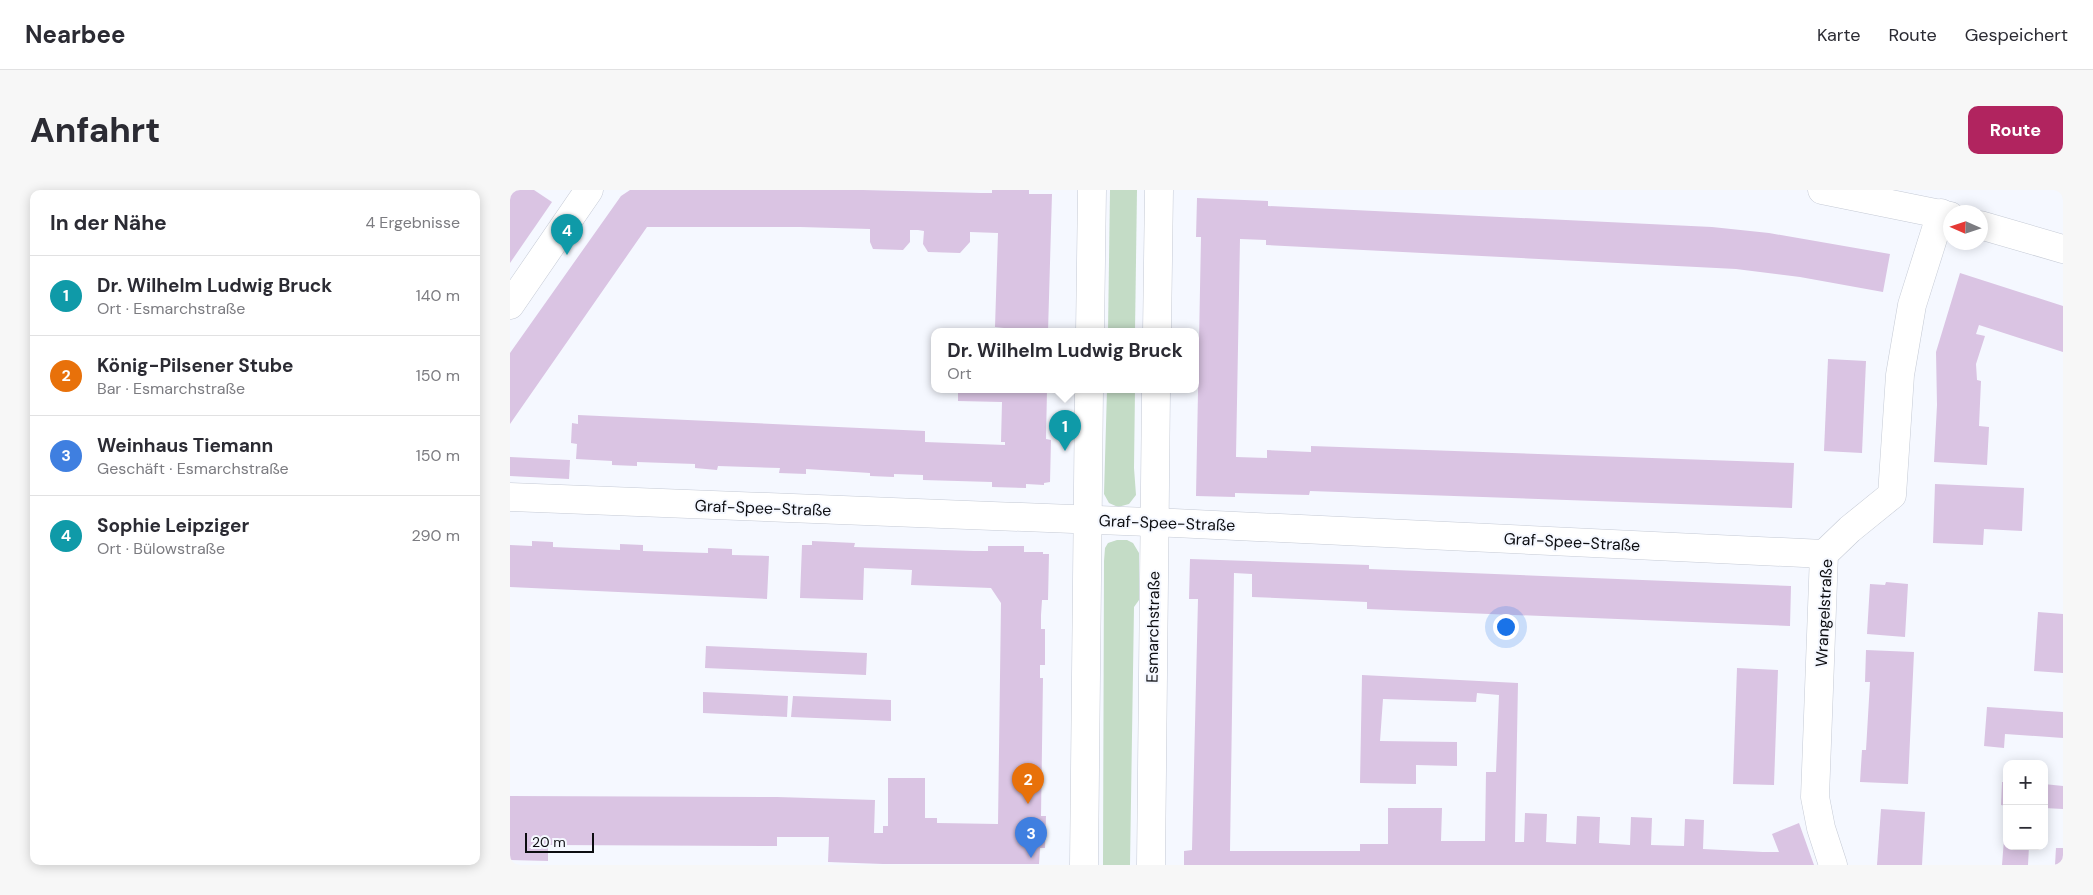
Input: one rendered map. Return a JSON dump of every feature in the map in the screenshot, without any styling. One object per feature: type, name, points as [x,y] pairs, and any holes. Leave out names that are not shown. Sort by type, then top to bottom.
[{"type":"street","points":[[510,305],[589,190]]},
{"type":"street","points":[[1090,328],[1092,190]]},
{"type":"street","points":[[1157,328],[1159,190]]},
{"type":"street","points":[[1822,190],[1943,213]]},
{"type":"street","name":"Wrangelstraße","points":[[1834,865],[1819,822],[1815,797],[1824,554],[1850,529],[1892,495],[1900,375],[1911,314],[1943,223]]},
{"type":"street","points":[[1988,227],[2063,249]]},
{"type":"street","points":[[1084,865],[1086,520],[1089,393]]},
{"type":"street","name":"Esmarchstraße","points":[[1151,865],[1156,393]]},
{"type":"street","name":"Graf-Spee-Straße","points":[[510,497],[1154,522],[1824,554]]},
{"type":"green space","points":[[1110,190],[1137,190],[1135,328],[1108,328]]},
{"type":"green space","points":[[1107,393],[1135,393],[1134,468],[1136,495],[1129,504],[1118,507],[1109,503],[1104,494]]},
{"type":"green space","points":[[1117,540],[1127,540],[1133,543],[1139,553],[1139,600],[1134,607],[1130,865],[1103,865],[1104,561],[1105,548],[1108,543]]},
{"type":"building","points":[[513,190],[534,190],[552,202],[510,263],[510,195]]},
{"type":"building","points":[[630,190],[863,190],[992,193],[992,190],[1029,190],[1029,194],[1052,194],[1048,328],[995,327],[998,233],[970,232],[970,242],[960,253],[928,252],[923,244],[924,231],[918,230],[910,230],[910,242],[903,250],[873,249],[870,242],[870,229],[647,227],[510,424],[510,353],[621,196]]},
{"type":"building","points":[[1197,198],[1268,201],[1268,206],[1712,227],[1769,233],[1890,254],[1883,292],[1800,277],[1736,269],[1266,245],[1266,240],[1240,239],[1236,457],[1267,458],[1267,450],[1311,452],[1311,446],[1794,463],[1792,508],[1310,491],[1309,495],[1235,493],[1235,497],[1196,496],[1201,237],[1196,237]]},
{"type":"building","points":[[1960,273],[2063,306],[2063,352],[1979,325],[1976,334],[1985,336],[1976,364],[1977,380],[1981,381],[1979,426],[1989,427],[1987,465],[1934,462],[1937,405],[1936,352]]},
{"type":"building","points":[[1828,359],[1866,361],[1862,453],[1824,451]]},
{"type":"building","points":[[958,393],[1047,393],[1046,439],[1051,440],[1050,482],[1044,483],[1044,485],[1026,484],[1026,488],[992,487],[992,482],[923,480],[923,475],[894,474],[894,477],[870,476],[870,473],[806,469],[806,474],[779,473],[780,468],[718,466],[717,470],[695,468],[695,464],[637,462],[637,466],[612,465],[612,461],[576,459],[577,444],[571,443],[572,423],[578,424],[578,415],[925,431],[925,442],[1005,445],[1005,442],[1001,442],[1002,402],[958,401]]},
{"type":"building","points":[[510,457],[570,460],[569,479],[510,476]]},
{"type":"building","points":[[1935,484],[2024,488],[2022,531],[1984,529],[1983,545],[1933,543]]},
{"type":"building","points":[[532,541],[553,542],[553,547],[620,550],[620,544],[643,545],[643,551],[708,553],[708,548],[732,549],[732,555],[769,556],[767,599],[510,587],[510,545],[532,546]]},
{"type":"building","points":[[812,541],[855,543],[854,547],[974,551],[988,551],[988,546],[1024,546],[1024,552],[1043,552],[1043,554],[1049,554],[1048,600],[1042,600],[1041,615],[1041,629],[1045,629],[1045,665],[1040,665],[1040,678],[1043,678],[1041,816],[1046,816],[1045,848],[1040,848],[1039,864],[828,862],[829,837],[777,837],[777,846],[548,845],[548,861],[510,860],[510,796],[777,797],[875,800],[874,833],[883,833],[883,826],[888,826],[888,778],[925,778],[925,818],[937,818],[937,823],[998,824],[1001,603],[991,588],[911,585],[912,570],[864,568],[863,600],[800,598],[802,545],[812,545]]},
{"type":"building","points":[[1190,559],[1369,565],[1369,569],[1791,586],[1790,626],[1367,609],[1367,602],[1252,597],[1252,574],[1234,573],[1230,851],[1360,851],[1360,844],[1388,844],[1388,808],[1442,808],[1441,841],[1485,841],[1486,772],[1496,772],[1499,695],[1477,693],[1476,702],[1383,699],[1380,741],[1457,742],[1457,766],[1416,765],[1416,784],[1360,783],[1362,675],[1518,683],[1515,842],[1524,842],[1525,813],[1547,814],[1546,842],[1576,844],[1577,816],[1600,817],[1599,843],[1630,845],[1631,817],[1652,818],[1651,845],[1684,846],[1685,819],[1704,820],[1703,849],[1763,852],[1779,852],[1772,834],[1799,823],[1814,865],[1184,865],[1184,851],[1192,850],[1198,599],[1189,599]]},
{"type":"building","points":[[1886,582],[1908,584],[1905,637],[1867,634],[1870,584],[1885,585]]},
{"type":"building","points":[[2038,612],[2063,614],[2063,673],[2034,671]]},
{"type":"building","points":[[706,646],[867,653],[866,675],[705,668]]},
{"type":"building","points":[[1866,650],[1914,652],[1908,784],[1860,782],[1862,750],[1866,750],[1870,682],[1865,682]]},
{"type":"building","points":[[1737,668],[1778,670],[1774,785],[1733,784]]},
{"type":"building","points":[[703,692],[788,696],[787,717],[703,713]]},
{"type":"building","points":[[793,696],[891,700],[891,721],[791,717]]},
{"type":"building","points":[[1987,707],[2063,712],[2063,738],[2005,734],[2004,748],[1984,746]]},
{"type":"building","points":[[2002,782],[2003,782],[2003,805],[2001,805]]},
{"type":"building","points":[[2048,784],[2063,786],[2063,809],[2048,808]]},
{"type":"building","points":[[1881,809],[1925,812],[1922,865],[1877,865]]},
{"type":"building","points":[[2056,848],[2063,848],[2063,865],[2055,865]]},
{"type":"building","points":[[2003,850],[2029,850],[2028,865],[2002,865]]},
{"type":"place","name":"Sophie Leipziger","points":[[567,255]]},
{"type":"place","name":"Dr. Wilhelm Ludwig Bruck","points":[[1065,451]]},
{"type":"place","name":"König-Pilsener Stube","points":[[1028,804]]},
{"type":"place","name":"Weinhaus Tiemann","points":[[1031,858]]}]
